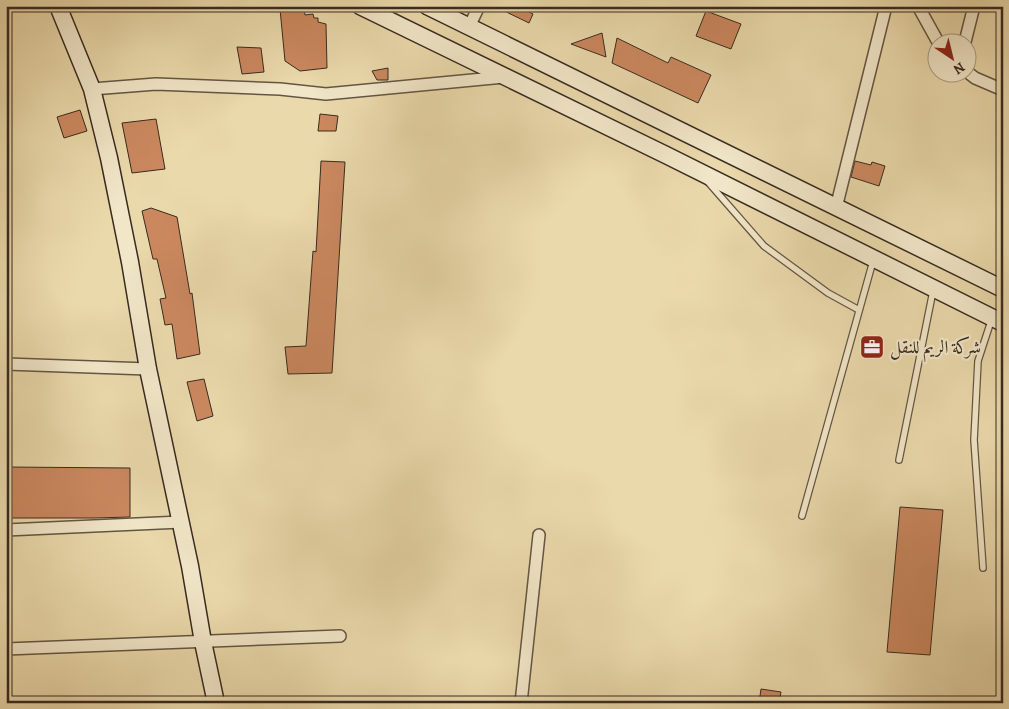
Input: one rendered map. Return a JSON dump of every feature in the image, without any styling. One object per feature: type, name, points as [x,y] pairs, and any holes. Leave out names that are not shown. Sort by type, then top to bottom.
[{"type":"main road","points":[[58,6],[92,89],[109,158],[130,262],[148,369],[190,566],[216,703]]},
{"type":"main road","points":[[360,6],[697,170],[998,320]]},
{"type":"main road","points":[[427,6],[457,18],[678,131],[730,154],[1003,289]]},
{"type":"main road","points":[[666,155],[678,131]]},
{"type":"street","points":[[457,18],[479,6]]},
{"type":"street","points":[[836,208],[886,6]]},
{"type":"street","points":[[918,6],[932,32]]},
{"type":"street","points":[[968,32],[974,6]]},
{"type":"street","points":[[92,89],[156,84],[280,89],[326,94],[505,77]]},
{"type":"street","points":[[976,78],[1003,90]]},
{"type":"street","points":[[6,364],[148,369]]},
{"type":"street","points":[[6,530],[181,522]]},
{"type":"street","points":[[521,703],[539,535]]},
{"type":"street","points":[[6,649],[340,636]]},
{"type":"lane","points":[[697,170],[764,246],[828,293],[859,310]]},
{"type":"lane","points":[[802,516],[874,258]]},
{"type":"lane","points":[[899,460],[934,288]]},
{"type":"lane","points":[[982,568],[974,440],[978,361],[998,320]]},
{"type":"building","points":[[494,6],[517,6],[533,14],[529,23]]},
{"type":"building","points":[[280,9],[304,9],[305,15],[313,14],[314,18],[318,18],[318,22],[326,24],[327,68],[300,71],[285,61]]},
{"type":"building","points":[[706,11],[741,24],[731,49],[696,36]]},
{"type":"building","points":[[602,33],[606,57],[571,44]]},
{"type":"building","points":[[617,38],[668,63],[671,57],[711,75],[698,103],[612,63]]},
{"type":"building","points":[[237,47],[261,48],[264,72],[242,74]]},
{"type":"building","points":[[388,68],[388,80],[377,80],[372,71]]},
{"type":"building","points":[[80,110],[87,131],[64,138],[57,117]]},
{"type":"building","points":[[320,114],[338,116],[336,131],[318,131]]},
{"type":"building","points":[[156,119],[165,169],[132,173],[122,123]]},
{"type":"building","points":[[321,161],[345,162],[332,373],[288,374],[285,347],[306,346],[313,251],[316,252]]},
{"type":"building","points":[[855,161],[871,165],[872,162],[885,166],[879,186],[851,177]]},
{"type":"building","points":[[151,208],[177,217],[190,294],[192,293],[200,354],[177,359],[172,324],[165,325],[160,299],[166,298],[157,259],[153,259],[142,211]]},
{"type":"building","points":[[204,379],[213,416],[197,421],[187,382]]},
{"type":"building","points":[[6,467],[130,468],[130,517],[6,518]]},
{"type":"building","points":[[900,507],[943,510],[930,655],[887,652]]},
{"type":"building","points":[[761,689],[781,692],[779,703],[759,703]]},
{"type":"place","name":"شركة الريم للنقل","points":[[872,347]]}]
